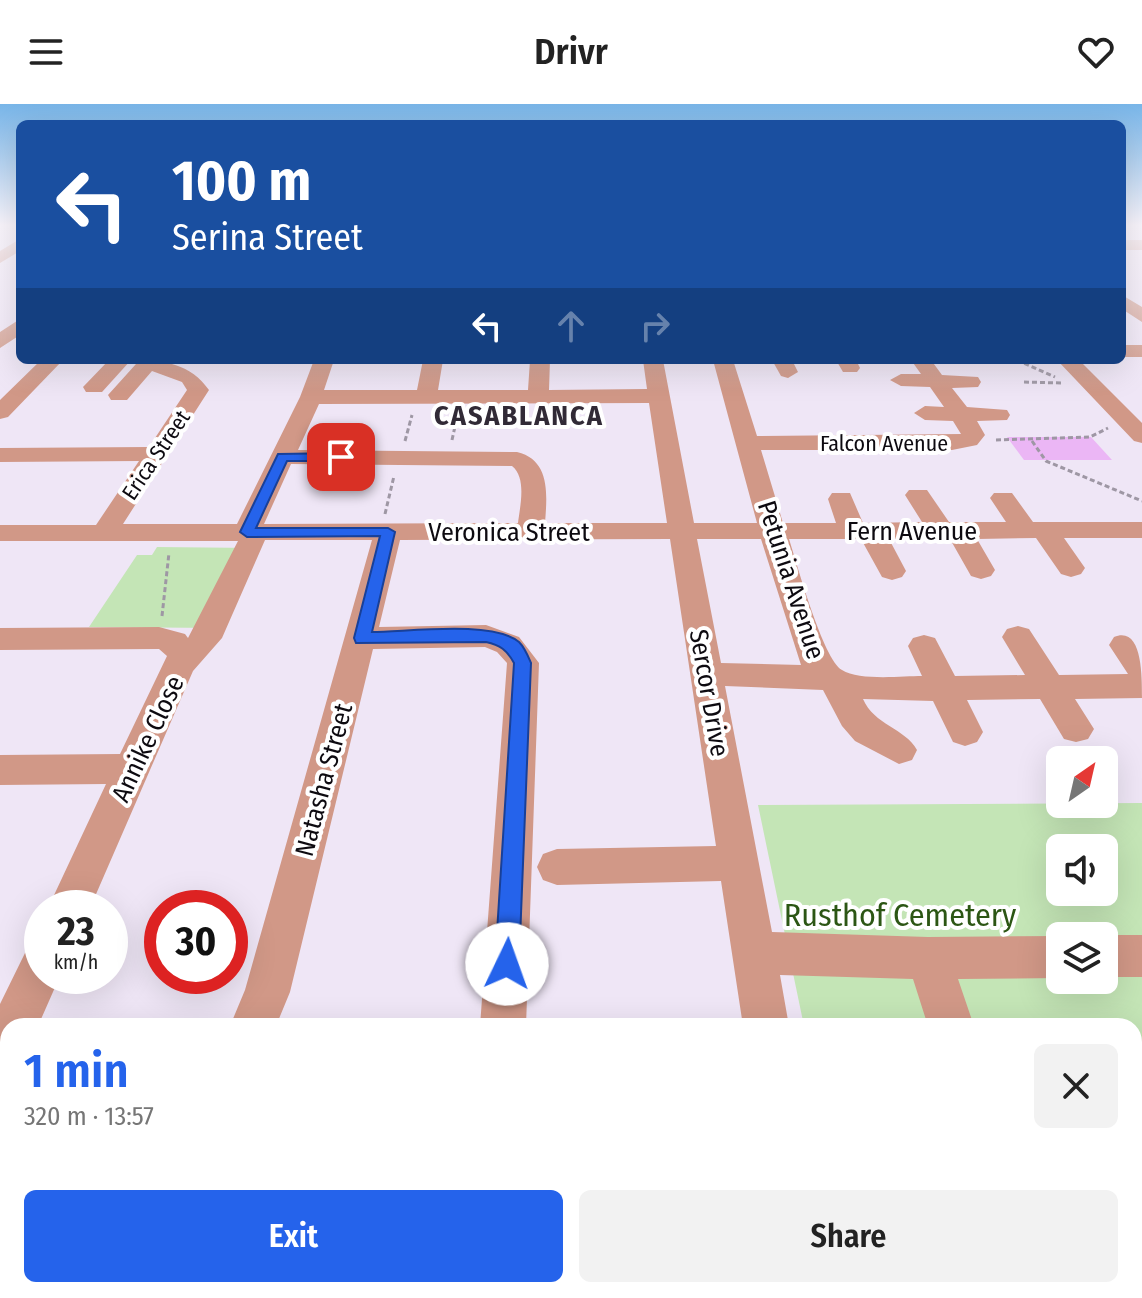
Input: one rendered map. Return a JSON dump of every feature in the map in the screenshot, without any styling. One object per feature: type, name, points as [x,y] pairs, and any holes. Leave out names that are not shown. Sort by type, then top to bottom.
[{"type":"street","points":[[1126,302],[1142,316]]},
{"type":"street","points":[[0,342],[16,328]]},
{"type":"street","points":[[0,412],[49,364]]},
{"type":"street","points":[[94,387],[117,364]]},
{"type":"street","points":[[119,395],[145,364]]},
{"type":"street","name":"Erica Street","points":[[104,533],[198,390],[189,378],[154,364]]},
{"type":"street","points":[[171,650],[206,638],[323,364]]},
{"type":"street","points":[[426,397],[432,364]]},
{"type":"street","points":[[538,396],[540,364]]},
{"type":"street","name":"Sercor Drive","points":[[654,364],[765,1018]]},
{"type":"street","name":"Petunia Avenue","points":[[724,364],[814,660],[835,681],[859,688],[1142,686]]},
{"type":"street","name":"Falcon Avenue","points":[[748,443],[969,440],[973,435],[924,364]]},
{"type":"street","points":[[1071,364],[1136,430]]},
{"type":"street","points":[[901,380],[970,382]]},
{"type":"street","points":[[311,397],[659,396]]},
{"type":"street","points":[[925,413],[999,415]]},
{"type":"street","points":[[807,420],[818,443]]},
{"type":"street","points":[[882,421],[893,443]]},
{"type":"street","points":[[0,455],[157,454]]},
{"type":"street","points":[[282,457],[510,458],[528,465],[533,474],[531,532]]},
{"type":"street","points":[[918,495],[981,570]]},
{"type":"street","points":[[1003,498],[1071,568]]},
{"type":"street","points":[[841,499],[892,571]]},
{"type":"street","name":"Fern Avenue","points":[[682,531],[1034,531],[1138,536]]},
{"type":"street","name":"Veronica Street","points":[[0,533],[682,531]]},
{"type":"street","name":"Natasha Street","points":[[256,1018],[267,992],[388,532]]},
{"type":"street","points":[[362,638],[486,636],[504,640],[516,649],[523,663],[503,1018]]},
{"type":"street","points":[[1018,637],[1076,729]]},
{"type":"street","name":"Annike Close","points":[[0,639],[171,650],[134,769],[77,890]]},
{"type":"street","points":[[924,646],[965,732]]},
{"type":"street","points":[[706,674],[835,681],[855,721],[899,750]]},
{"type":"street","points":[[0,770],[134,769]]},
{"type":"street","points":[[557,867],[738,863]]},
{"type":"street","points":[[754,953],[928,958],[1046,957]]},
{"type":"street","points":[[1118,956],[1142,956]]},
{"type":"street","points":[[928,958],[948,1018]]},
{"type":"street","points":[[18,1018],[29,994]]},
{"type":"path","points":[[1024,382],[1090,383]]},
{"type":"path","points":[[454,457],[450,447],[463,397]]},
{"type":"path","points":[[969,440],[1032,441],[1090,437],[1116,424],[1136,430]]},
{"type":"path","points":[[1032,441],[1046,461],[1142,501]]},
{"type":"path","points":[[171,650],[172,533]]},
{"type":"green space","points":[[157,547],[255,548],[220,628],[89,627],[137,555],[152,555]]},
{"type":"green space","name":"Rusthof Cemetery","points":[[1118,803],[1142,803],[1142,1018],[802,1018],[758,805],[1046,804],[1046,818],[1118,818]]},
{"type":"building","points":[[1007,437],[1091,437],[1112,460],[1024,460]]},
{"type":"district","name":"CASABLANCA","points":[[519,415]]},
{"type":"route","points":[[341,457],[282,457],[247,532],[388,532],[362,638],[486,636],[504,640],[516,649],[523,663],[507,964]]}]
